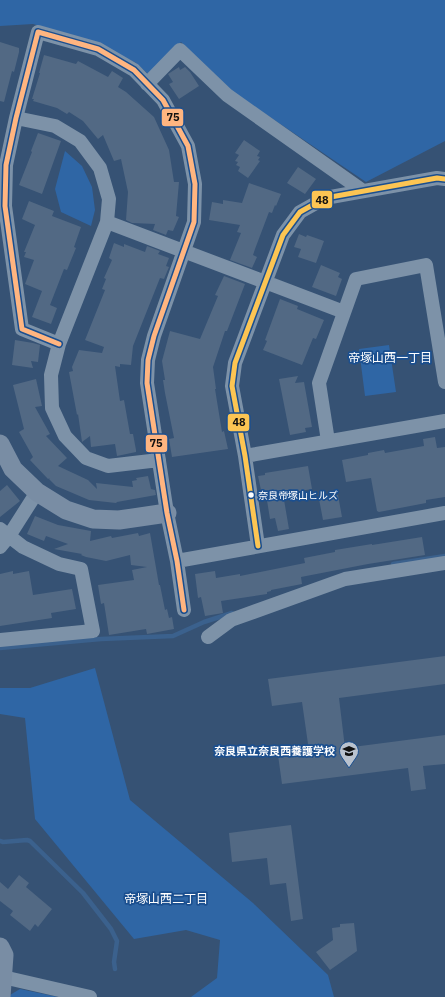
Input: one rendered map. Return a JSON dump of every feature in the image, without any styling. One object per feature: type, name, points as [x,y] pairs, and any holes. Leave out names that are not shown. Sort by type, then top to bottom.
[{"type":"street","points":[[59,344],[22,329],[5,206],[6,165],[16,118],[38,32],[98,49],[134,70],[163,100],[188,146],[195,184],[194,222],[154,336],[148,360],[147,383],[158,460],[177,561],[184,610]]},
{"type":"street","points":[[147,84],[180,50],[227,94],[363,191]]},
{"type":"street","points":[[16,118],[55,126],[80,141],[100,168],[109,199],[107,222],[59,344],[51,375],[52,408],[65,436],[86,458],[108,466],[158,460]]},
{"type":"street","points":[[258,546],[245,456],[232,386],[235,363],[283,236],[300,212],[326,198],[436,178],[445,179]]},
{"type":"street","points":[[107,222],[344,312]]},
{"type":"street","points":[[328,441],[319,383],[356,279],[426,265],[445,382]]},
{"type":"street","points":[[245,456],[445,421]]},
{"type":"street","points":[[0,444],[13,468],[37,492],[66,510],[93,519],[119,520],[167,514]]},
{"type":"street","points":[[0,640],[93,631],[81,569],[59,564],[3,537],[37,492]]},
{"type":"street","points":[[177,561],[445,514]]},
{"type":"street","points":[[208,637],[231,620],[345,579],[445,563]]},
{"type":"street","points":[[0,947],[4,955],[1,997]]},
{"type":"street","points":[[3,977],[89,997]]},
{"type":"shaded area","points":[[0,0],[445,0],[445,141],[366,182],[233,92],[181,42],[149,75],[136,63],[93,41],[33,24],[0,26]]},
{"type":"shaded area","points":[[65,151],[82,166],[92,187],[95,210],[91,226],[61,212],[55,189]]},
{"type":"shaded area","points":[[389,345],[396,392],[365,396],[359,349]]},
{"type":"shaded area","points":[[95,668],[130,800],[253,903],[328,975],[334,997],[191,997],[217,978],[220,940],[186,930],[134,939],[35,819],[25,718],[0,714],[0,688],[30,688]]},
{"type":"shaded area","points":[[20,989],[58,997],[10,997],[10,995]]},
{"type":"building","points":[[0,42],[19,48],[14,72],[12,71],[4,102],[0,101]]},
{"type":"building","points":[[44,55],[76,64],[78,61],[108,77],[112,71],[123,78],[118,87],[126,92],[154,117],[169,150],[174,182],[179,182],[176,216],[179,217],[173,231],[168,230],[166,235],[153,230],[155,224],[132,223],[126,220],[128,192],[121,159],[114,161],[103,135],[98,139],[83,121],[69,112],[67,114],[57,108],[33,101],[34,99],[32,99]]},
{"type":"building","points":[[179,67],[180,70],[185,67],[199,86],[179,99],[169,84],[173,82],[168,74]]},
{"type":"building","points":[[38,133],[61,141],[42,194],[19,185]]},
{"type":"building","points":[[244,140],[260,151],[257,156],[260,157],[258,160],[260,161],[248,178],[238,171],[240,167],[236,165],[238,162],[235,161],[239,155],[235,153]]},
{"type":"building","points":[[298,167],[316,179],[305,194],[287,183]]},
{"type":"building","points":[[249,183],[281,194],[272,213],[269,212],[253,255],[257,257],[252,268],[230,260],[241,233],[237,232],[240,225],[209,220],[212,202],[223,204],[223,200],[242,203]]},
{"type":"building","points":[[29,201],[54,211],[52,216],[81,227],[74,247],[76,248],[67,270],[64,269],[50,305],[57,308],[51,324],[32,317],[42,291],[25,284],[34,260],[24,257],[26,252],[24,252],[35,225],[22,219]]},
{"type":"building","points":[[299,234],[324,241],[316,263],[298,257],[301,249],[294,247]]},
{"type":"building","points":[[114,243],[124,247],[124,244],[145,252],[147,246],[160,251],[158,254],[169,258],[166,266],[169,267],[164,279],[160,278],[133,346],[131,365],[120,364],[120,367],[115,366],[120,401],[124,400],[130,434],[133,434],[136,450],[136,452],[117,456],[115,444],[91,447],[90,436],[82,442],[69,372],[73,371],[72,367],[79,350],[102,353],[104,347],[85,340],[105,290],[102,289],[106,279],[104,278],[112,260],[109,258]]},
{"type":"building","points":[[321,265],[340,273],[338,277],[342,279],[336,296],[312,287]]},
{"type":"building","points":[[224,276],[245,284],[227,331],[225,331],[213,367],[222,432],[224,431],[228,449],[172,457],[169,439],[174,438],[165,393],[163,380],[165,380],[162,361],[170,331],[200,339],[218,296],[215,295]]},
{"type":"building","points":[[280,299],[298,306],[297,309],[324,320],[316,339],[313,338],[302,365],[263,350],[267,341],[265,340]]},
{"type":"building","points":[[15,340],[40,345],[38,362],[31,361],[33,368],[12,365]]},
{"type":"building","points":[[298,376],[295,383],[304,382],[312,427],[305,428],[306,432],[290,435],[279,379]]},
{"type":"building","points":[[36,379],[42,406],[35,407],[50,434],[46,436],[67,458],[58,466],[88,480],[97,489],[96,483],[133,487],[132,481],[137,480],[136,478],[148,476],[151,489],[155,490],[156,495],[116,503],[89,500],[56,486],[49,479],[50,478],[48,479],[30,460],[33,457],[19,432],[24,429],[13,385]]},
{"type":"building","points":[[435,437],[437,448],[445,447],[445,497],[426,500],[426,503],[379,512],[377,511],[371,478],[346,482],[342,460],[384,450],[385,453],[424,446],[423,439]]},
{"type":"building","points":[[308,466],[312,489],[283,494],[289,529],[278,531],[275,518],[270,519],[266,494],[262,495],[258,476],[265,475],[265,473]]},
{"type":"building","points":[[7,485],[20,501],[0,517],[0,491]]},
{"type":"building","points":[[338,495],[342,517],[323,520],[319,499]]},
{"type":"building","points":[[35,516],[58,525],[91,531],[90,541],[111,536],[112,538],[138,533],[139,536],[150,533],[165,610],[167,609],[169,618],[172,617],[174,629],[147,634],[146,629],[109,635],[104,603],[101,604],[98,585],[134,580],[132,570],[147,567],[131,565],[130,555],[106,561],[86,557],[81,555],[82,554],[54,549],[68,544],[46,536],[44,541],[27,534]]},
{"type":"building","points":[[422,537],[425,555],[301,577],[302,584],[271,590],[267,592],[267,594],[221,601],[223,613],[205,616],[201,597],[198,598],[195,574],[215,571],[216,578],[240,574],[240,576],[305,563],[304,558],[335,552],[335,550]]},
{"type":"building","points":[[13,571],[13,574],[29,571],[33,595],[72,589],[76,609],[51,613],[52,618],[0,626],[0,574]]},
{"type":"building","points":[[445,656],[445,684],[339,698],[345,748],[445,735],[445,764],[423,766],[426,789],[411,791],[408,768],[282,784],[278,755],[309,751],[302,702],[272,706],[268,679]]},
{"type":"building","points":[[291,825],[303,919],[291,921],[286,883],[270,885],[267,858],[232,862],[229,833]]},
{"type":"building","points":[[19,875],[29,883],[26,887],[52,909],[38,927],[35,924],[30,931],[10,915],[13,911],[0,901],[0,882],[8,889]]},
{"type":"building","points":[[354,923],[357,951],[330,970],[316,952],[333,940],[332,928],[340,927],[340,924]]},
{"type":"waterway","points":[[393,564],[445,556]]},
{"type":"waterway","points":[[0,648],[101,639],[173,636],[204,622],[232,613]]},
{"type":"waterway","points":[[0,841],[30,841],[83,893],[111,929],[117,941],[114,962],[115,969]]},
{"type":"transit line","name":"75","points":[[59,344],[22,329],[5,206],[6,165],[16,118],[38,32],[98,49],[134,70],[163,100],[188,146],[195,184],[194,222],[154,336],[148,360],[147,383],[184,610]]},
{"type":"transit line","name":"48","points":[[258,546],[245,456],[232,386],[235,363],[283,235],[300,212],[325,198],[437,178],[445,179]]},
{"type":"place","name":"奈良帝塚山ヒルズ","points":[[251,495]]},
{"type":"place","name":"奈良県立奈良西養護学校","points":[[349,768]]},
{"type":"district","name":"帝塚山西一丁目","points":[[390,358]]},
{"type":"district","name":"帝塚山西二丁目","points":[[166,899]]}]
